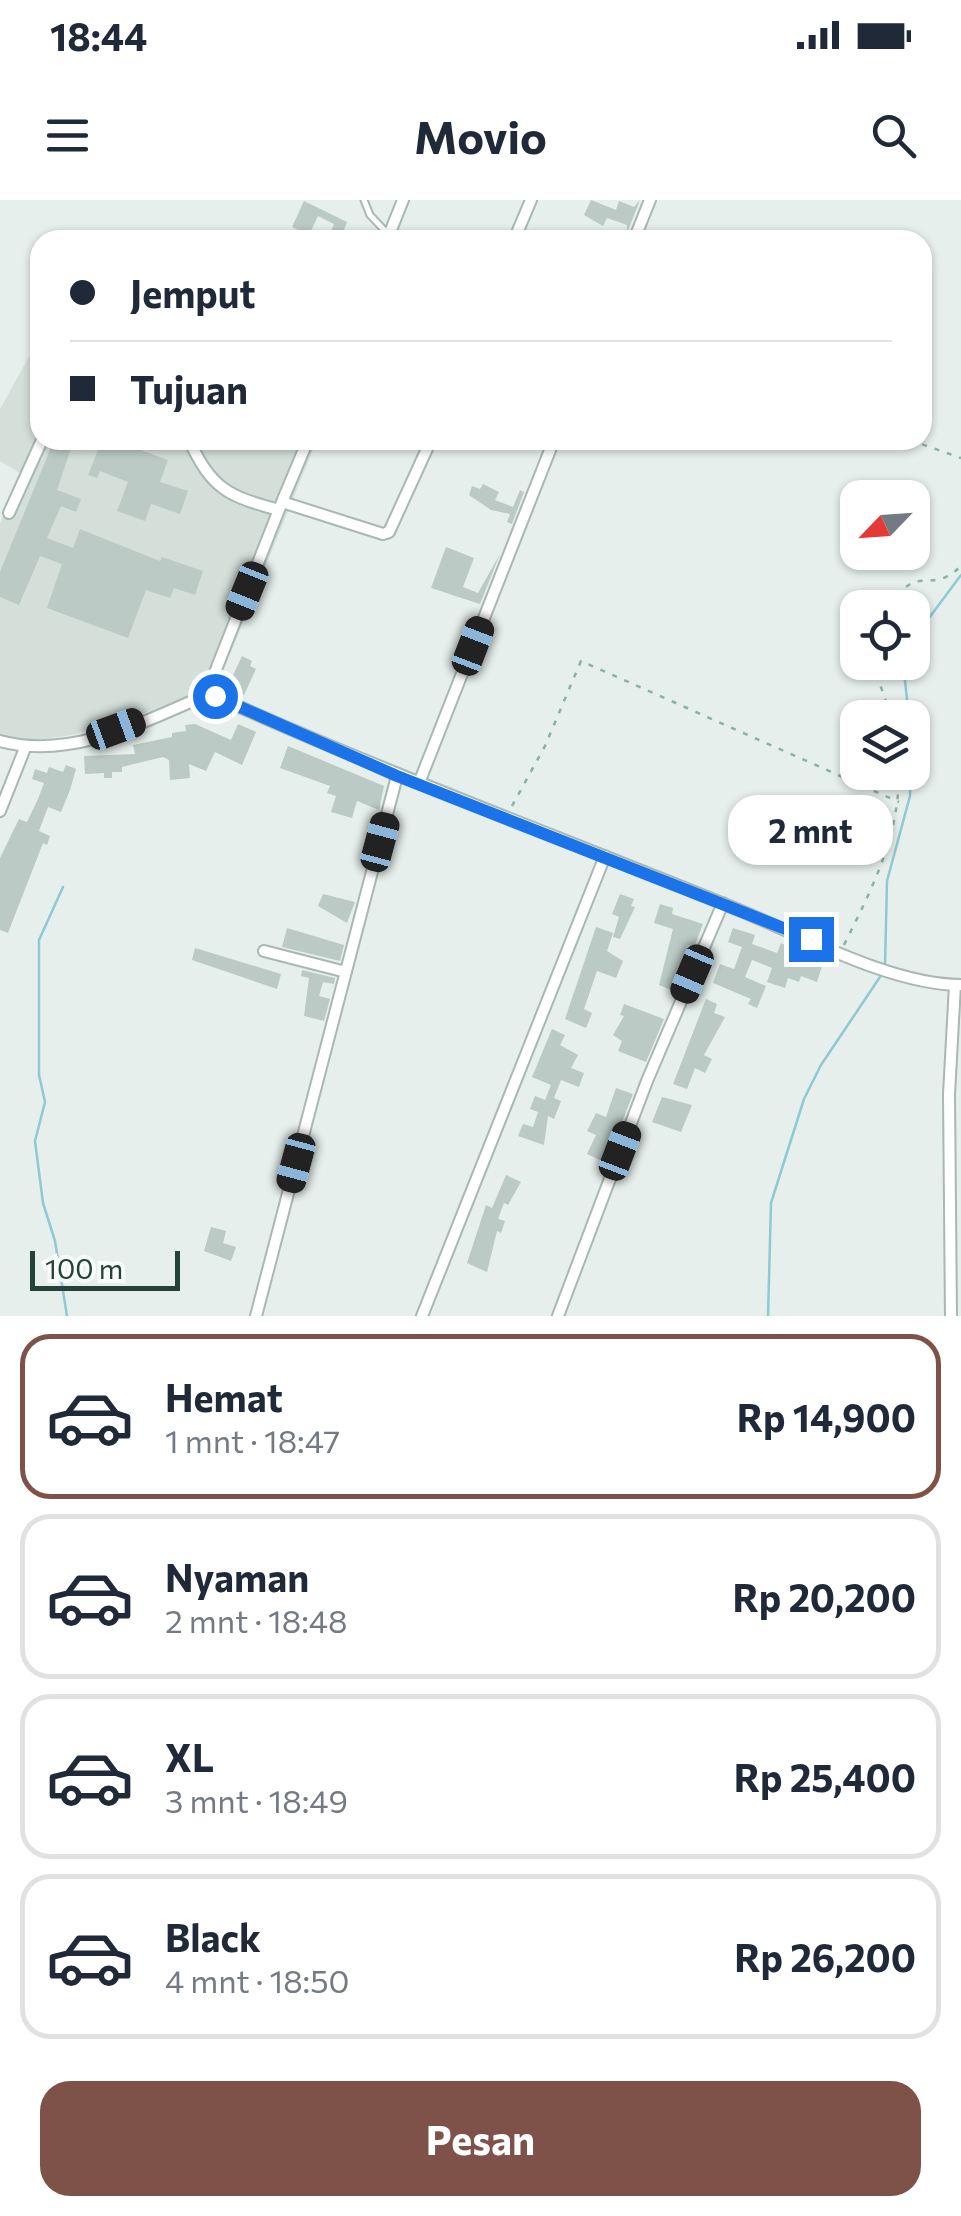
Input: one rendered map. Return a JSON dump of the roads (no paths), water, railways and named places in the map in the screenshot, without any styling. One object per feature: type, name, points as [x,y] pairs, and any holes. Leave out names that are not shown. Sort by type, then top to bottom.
[{"type":"street","points":[[391,230],[404,200]]},
{"type":"street","points":[[518,230],[531,200]]},
{"type":"street","points":[[638,230],[650,200]]},
{"type":"street","points":[[8,514],[37,450]]},
{"type":"street","points":[[194,450],[216,486],[243,500],[281,506],[383,534],[390,532],[427,450]]},
{"type":"street","points":[[206,695],[304,450]]},
{"type":"street","points":[[419,783],[550,450]]},
{"type":"street","points":[[0,741],[26,748],[65,747],[206,695],[889,974],[958,985],[949,1094],[951,1316]]},
{"type":"street","points":[[0,811],[26,748]]},
{"type":"street","points":[[256,1316],[397,776]]},
{"type":"street","points":[[422,1316],[605,856]]},
{"type":"street","points":[[558,1316],[647,1081],[722,903]]},
{"type":"street","points":[[264,951],[346,972]]},
{"type":"lane","points":[[364,200],[382,230]]},
{"type":"waterway","points":[[930,617],[961,575]]},
{"type":"waterway","points":[[905,680],[907,700]]},
{"type":"waterway","points":[[885,966],[887,881],[910,790]]},
{"type":"waterway","points":[[63,887],[39,940],[39,1075],[45,1102],[35,1141],[43,1203],[55,1241],[67,1316]]},
{"type":"waterway","points":[[768,1316],[771,1203],[804,1099],[821,1065],[882,974]]}]
